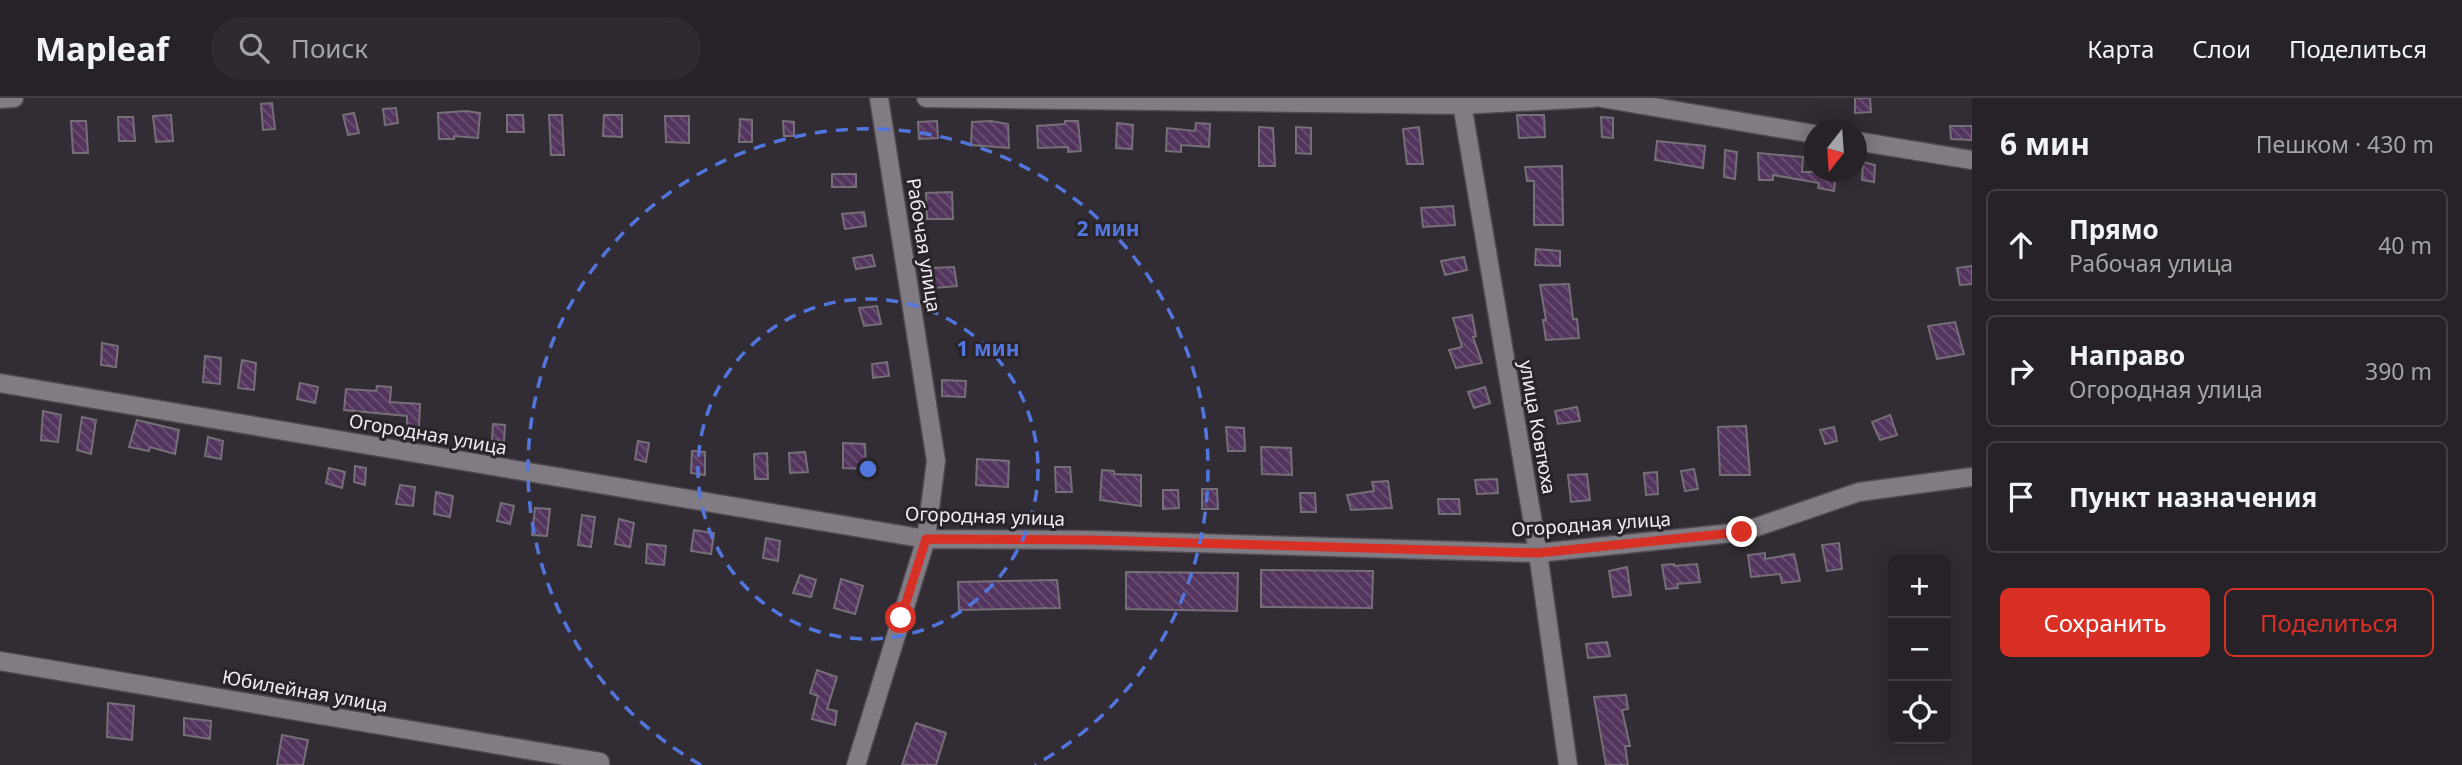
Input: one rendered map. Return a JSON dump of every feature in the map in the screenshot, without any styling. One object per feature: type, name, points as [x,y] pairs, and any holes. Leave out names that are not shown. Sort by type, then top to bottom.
[{"type":"street","points":[[0,99],[14,98]]},
{"type":"street","name":"Рабочая улица","points":[[856,765],[926,539],[936,461],[879,98]]},
{"type":"street","points":[[926,98],[1461,101],[1594,98]]},
{"type":"street","points":[[1601,98],[1804,132]]},
{"type":"street","name":"улица Ковтюха","points":[[1461,101],[1538,553],[1568,765]]},
{"type":"street","points":[[1867,143],[1972,160]]},
{"type":"street","name":"Огородная улица","points":[[0,383],[926,539],[1090,540],[1538,553],[1742,532],[1859,492],[1972,477]]},
{"type":"street","name":"Юбилейная улица","points":[[0,661],[600,762],[600,765]]},
{"type":"building","points":[[1855,98],[1870,98],[1871,112],[1855,113]]},
{"type":"building","points":[[272,103],[275,129],[263,130],[261,104]]},
{"type":"building","points":[[396,108],[398,123],[385,125],[383,109]]},
{"type":"building","points":[[354,113],[359,133],[348,135],[343,115]]},
{"type":"building","points":[[438,113],[480,113],[478,138],[454,136],[454,139],[439,139]]},
{"type":"building","points":[[171,115],[173,141],[156,142],[153,116]]},
{"type":"building","points":[[507,115],[523,115],[524,132],[507,132]]},
{"type":"building","points":[[549,115],[562,115],[564,155],[551,155]]},
{"type":"building","points":[[604,115],[622,115],[622,137],[603,136]]},
{"type":"building","points":[[1517,115],[1544,115],[1545,137],[1519,138]]},
{"type":"building","points":[[665,116],[689,116],[689,143],[666,142]]},
{"type":"building","points":[[118,117],[133,117],[135,141],[119,141]]},
{"type":"building","points":[[1601,117],[1613,118],[1613,138],[1602,137]]},
{"type":"building","points":[[740,119],[752,120],[752,142],[739,142]]},
{"type":"building","points":[[71,121],[86,121],[88,153],[73,153]]},
{"type":"building","points":[[783,121],[794,122],[794,136],[784,136]]},
{"type":"building","points":[[937,121],[938,138],[919,139],[918,122]]},
{"type":"building","points":[[1065,121],[1078,121],[1081,151],[1068,152],[1068,147],[1038,148],[1037,126],[1065,124]]},
{"type":"building","points":[[972,122],[1008,124],[1009,148],[971,145]]},
{"type":"building","points":[[1117,123],[1133,125],[1132,149],[1116,148]]},
{"type":"building","points":[[1196,123],[1210,124],[1209,147],[1181,145],[1181,152],[1166,151],[1167,128],[1195,131]]},
{"type":"building","points":[[1950,126],[1972,126],[1972,140],[1951,139]]},
{"type":"building","points":[[1259,127],[1273,128],[1275,166],[1259,166]]},
{"type":"building","points":[[1296,127],[1311,128],[1311,154],[1296,153]]},
{"type":"building","points":[[1419,127],[1423,164],[1407,164],[1403,129]]},
{"type":"building","points":[[1657,141],[1705,146],[1703,168],[1655,160]]},
{"type":"building","points":[[1725,150],[1737,152],[1735,179],[1724,177]]},
{"type":"building","points":[[1758,153],[1803,157],[1804,180],[1773,175],[1773,180],[1759,180]]},
{"type":"building","points":[[1867,163],[1875,165],[1874,182],[1867,181]]},
{"type":"building","points":[[1562,166],[1563,225],[1534,225],[1534,181],[1527,181],[1525,167]]},
{"type":"building","points":[[832,174],[856,174],[856,187],[832,187]]},
{"type":"building","points":[[1813,182],[1835,182],[1834,191],[1818,188],[1819,183]]},
{"type":"building","points":[[952,192],[953,219],[927,219],[926,193]]},
{"type":"building","points":[[1453,206],[1455,225],[1423,227],[1421,208]]},
{"type":"building","points":[[864,212],[866,226],[845,229],[842,214]]},
{"type":"building","points":[[1536,249],[1560,251],[1560,266],[1535,265]]},
{"type":"building","points":[[872,255],[875,266],[856,269],[853,258]]},
{"type":"building","points":[[1464,257],[1467,270],[1445,275],[1441,261]]},
{"type":"building","points":[[1972,266],[1972,284],[1960,285],[1957,268]]},
{"type":"building","points":[[954,267],[957,286],[934,288],[931,268]]},
{"type":"building","points":[[1569,284],[1573,319],[1577,319],[1579,338],[1546,340],[1543,320],[1546,320],[1540,285]]},
{"type":"building","points":[[877,306],[881,324],[864,326],[859,308]]},
{"type":"building","points":[[1472,315],[1476,336],[1473,337],[1482,363],[1456,368],[1449,350],[1462,347],[1453,318]]},
{"type":"building","points":[[1955,322],[1964,354],[1937,359],[1928,326]]},
{"type":"building","points":[[102,343],[118,346],[116,367],[101,365]]},
{"type":"building","points":[[205,356],[221,358],[220,384],[203,382]]},
{"type":"building","points":[[242,360],[256,363],[254,390],[238,388]]},
{"type":"building","points":[[887,362],[889,376],[873,378],[872,364]]},
{"type":"building","points":[[942,380],[966,381],[965,397],[942,396]]},
{"type":"building","points":[[300,383],[318,387],[315,403],[297,399]]},
{"type":"building","points":[[377,386],[391,387],[390,402],[420,404],[419,427],[407,426],[407,416],[344,410],[346,389],[376,391]]},
{"type":"building","points":[[1485,387],[1490,403],[1474,408],[1468,392]]},
{"type":"building","points":[[1577,407],[1580,421],[1558,424],[1555,411]]},
{"type":"building","points":[[43,411],[61,415],[58,442],[41,440]]},
{"type":"building","points":[[1890,415],[1897,435],[1880,440],[1872,422]]},
{"type":"building","points":[[82,417],[96,420],[91,454],[77,450]]},
{"type":"building","points":[[137,420],[179,430],[175,454],[150,447],[149,451],[129,447]]},
{"type":"building","points":[[493,424],[505,425],[504,441],[492,440]]},
{"type":"building","points":[[1746,426],[1750,475],[1720,475],[1718,427]]},
{"type":"building","points":[[1226,427],[1244,428],[1245,451],[1228,451]]},
{"type":"building","points":[[1834,427],[1837,441],[1825,444],[1820,430]]},
{"type":"building","points":[[208,437],[223,441],[221,459],[205,456]]},
{"type":"building","points":[[638,441],[649,443],[646,462],[635,459]]},
{"type":"building","points":[[843,443],[865,444],[866,469],[843,468]]},
{"type":"building","points":[[1261,447],[1291,448],[1292,475],[1262,474]]},
{"type":"building","points":[[692,451],[705,452],[705,475],[691,473]]},
{"type":"building","points":[[805,452],[808,472],[790,473],[789,453]]},
{"type":"building","points":[[767,453],[768,479],[755,479],[754,454]]},
{"type":"building","points":[[977,459],[1009,461],[1008,487],[976,485]]},
{"type":"building","points":[[355,466],[366,468],[365,485],[354,482]]},
{"type":"building","points":[[1055,467],[1070,467],[1072,492],[1056,492]]},
{"type":"building","points":[[329,468],[345,472],[342,488],[326,483]]},
{"type":"building","points":[[1694,469],[1698,489],[1685,491],[1681,471]]},
{"type":"building","points":[[1102,470],[1114,471],[1114,474],[1141,475],[1141,506],[1100,500]]},
{"type":"building","points":[[1657,472],[1658,494],[1646,495],[1644,473]]},
{"type":"building","points":[[1587,474],[1590,500],[1571,502],[1568,475]]},
{"type":"building","points":[[1497,479],[1498,493],[1477,494],[1475,480]]},
{"type":"building","points":[[1388,481],[1392,508],[1351,510],[1347,495],[1374,491],[1372,482]]},
{"type":"building","points":[[400,485],[415,487],[413,506],[396,504]]},
{"type":"building","points":[[1202,489],[1217,489],[1218,509],[1202,509]]},
{"type":"building","points":[[1163,490],[1178,490],[1179,508],[1163,509]]},
{"type":"building","points":[[436,492],[453,496],[450,517],[434,514]]},
{"type":"building","points":[[1300,493],[1315,493],[1316,512],[1301,512]]},
{"type":"building","points":[[1438,499],[1459,499],[1460,514],[1439,514]]},
{"type":"building","points":[[501,503],[514,506],[510,524],[497,521]]},
{"type":"building","points":[[535,508],[550,509],[547,536],[532,535]]},
{"type":"building","points":[[582,515],[595,517],[591,547],[578,545]]},
{"type":"building","points":[[619,519],[634,523],[630,547],[615,544]]},
{"type":"building","points":[[694,530],[714,533],[711,554],[691,551]]},
{"type":"building","points":[[766,538],[780,541],[778,561],[763,558]]},
{"type":"building","points":[[1839,543],[1842,569],[1827,571],[1822,545]]},
{"type":"building","points":[[647,544],[666,546],[664,565],[646,563]]},
{"type":"building","points":[[1765,553],[1765,559],[1794,554],[1800,581],[1782,583],[1780,574],[1751,577],[1748,555]]},
{"type":"building","points":[[1697,564],[1700,582],[1677,584],[1678,588],[1666,589],[1662,565]]},
{"type":"building","points":[[1627,567],[1631,595],[1613,597],[1609,571]]},
{"type":"building","points":[[1261,570],[1373,571],[1372,608],[1261,607]]},
{"type":"building","points":[[1126,572],[1238,573],[1237,611],[1126,609]]},
{"type":"building","points":[[800,575],[816,580],[811,597],[793,593]]},
{"type":"building","points":[[841,579],[863,586],[855,614],[834,608]]},
{"type":"building","points":[[1057,580],[1060,608],[959,610],[958,582]]},
{"type":"building","points":[[1607,642],[1610,656],[1588,658],[1586,644]]},
{"type":"building","points":[[817,670],[837,677],[827,709],[837,711],[835,725],[812,719],[818,696],[810,693]]},
{"type":"building","points":[[1626,695],[1628,709],[1622,710],[1630,746],[1625,746],[1628,765],[1606,765],[1594,697]]},
{"type":"building","points":[[108,703],[134,706],[132,740],[107,737]]},
{"type":"building","points":[[184,718],[211,721],[210,739],[184,735]]},
{"type":"building","points":[[916,723],[946,733],[936,765],[902,765]]},
{"type":"building","points":[[282,735],[308,740],[303,765],[277,765]]},
{"type":"route","points":[[901,618],[926,539],[1090,540],[1538,553],[1742,532]]}]
